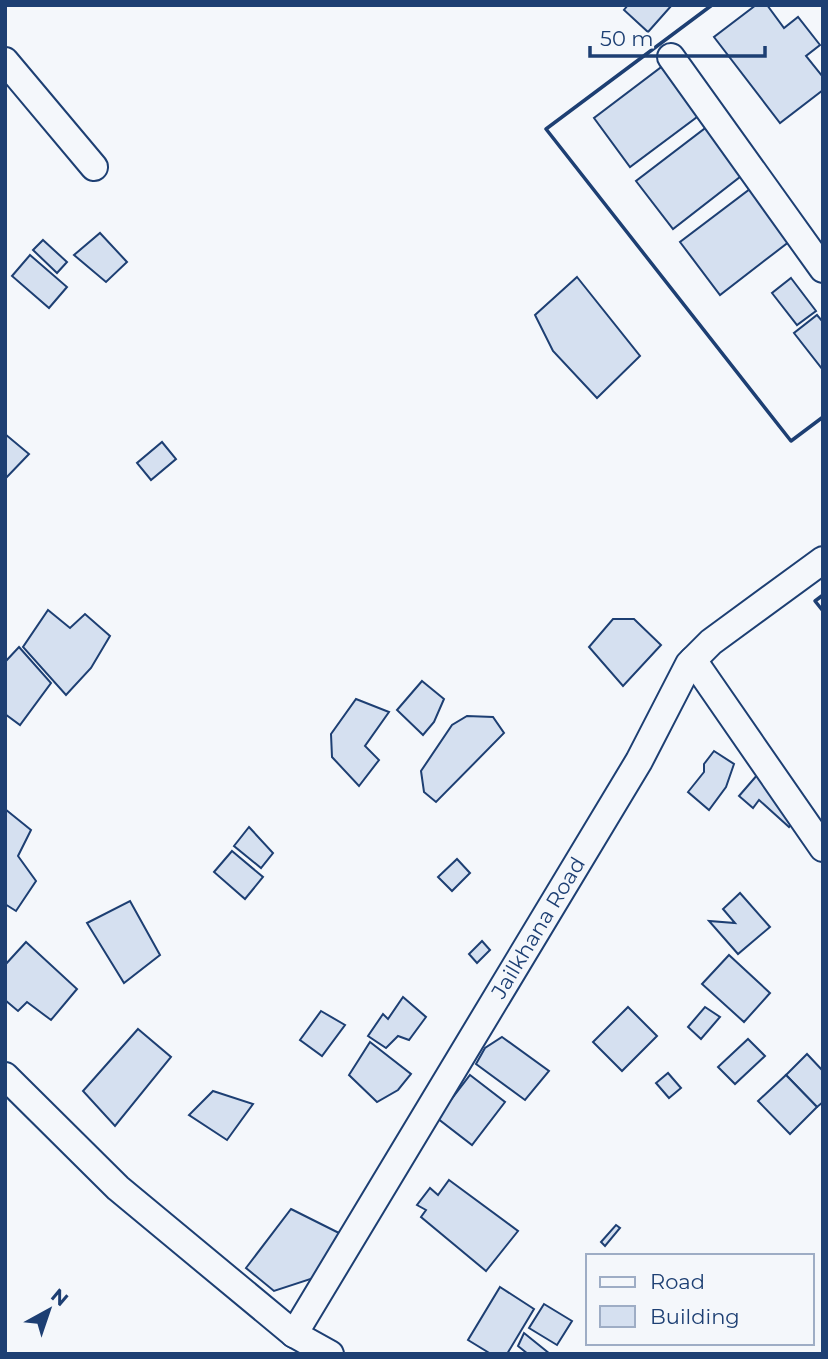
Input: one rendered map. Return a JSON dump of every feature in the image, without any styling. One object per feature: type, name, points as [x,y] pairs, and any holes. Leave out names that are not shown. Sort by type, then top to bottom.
[{"type":"street","points":[[671,57],[823,268]]},
{"type":"street","points":[[5,61],[94,167]]},
{"type":"street","name":"Jailkhana Road","points":[[294,1334],[639,761],[693,660],[711,642],[823,560]]},
{"type":"street","points":[[693,660],[823,848]]},
{"type":"street","points":[[5,1076],[118,1188],[294,1334],[330,1354]]},
{"type":"building","points":[[628,5],[672,5],[648,32],[624,10]]},
{"type":"building","points":[[756,5],[767,5],[784,28],[798,17],[820,45],[806,56],[823,77],[823,90],[780,123],[714,37]]},
{"type":"building","points":[[664,65],[701,114],[630,167],[594,118]]},
{"type":"building","points":[[708,126],[745,173],[673,229],[636,181]]},
{"type":"building","points":[[750,189],[790,241],[720,295],[680,242]]},
{"type":"building","points":[[100,233],[127,262],[106,282],[74,255]]},
{"type":"building","points":[[43,240],[67,262],[57,273],[33,250]]},
{"type":"building","points":[[30,255],[67,287],[49,308],[12,276]]},
{"type":"building","points":[[577,277],[640,356],[597,398],[553,351],[535,315]]},
{"type":"building","points":[[791,278],[816,311],[797,325],[772,293]]},
{"type":"building","points":[[817,315],[823,322],[823,370],[794,333]]},
{"type":"building","points":[[5,434],[29,454],[5,479]]},
{"type":"building","points":[[162,442],[176,459],[151,480],[137,463]]},
{"type":"building","points":[[48,610],[70,628],[85,614],[110,636],[91,668],[66,695],[23,647]]},
{"type":"building","points":[[613,619],[634,619],[661,645],[623,686],[589,647]]},
{"type":"building","points":[[19,647],[51,683],[20,725],[5,714],[5,662]]},
{"type":"building","points":[[422,681],[444,699],[434,722],[423,735],[397,710]]},
{"type":"building","points":[[356,699],[389,712],[365,746],[379,760],[359,786],[332,757],[331,734]]},
{"type":"building","points":[[467,716],[493,717],[504,733],[436,802],[424,792],[421,771],[452,725]]},
{"type":"building","points":[[714,751],[734,764],[726,787],[709,810],[688,792],[704,772],[704,764]]},
{"type":"building","points":[[758,774],[799,814],[789,827],[759,800],[753,808],[739,796]]},
{"type":"building","points":[[5,809],[31,830],[18,856],[36,881],[16,911],[5,904]]},
{"type":"building","points":[[249,827],[273,853],[261,868],[234,846]]},
{"type":"building","points":[[232,851],[263,877],[245,899],[214,872]]},
{"type":"building","points":[[457,859],[470,873],[452,891],[438,877]]},
{"type":"building","points":[[740,893],[770,927],[738,954],[709,921],[735,923],[723,909]]},
{"type":"building","points":[[130,901],[160,955],[124,983],[87,923]]},
{"type":"building","points":[[482,941],[490,950],[477,963],[469,954]]},
{"type":"building","points":[[26,942],[77,989],[51,1020],[27,1002],[18,1011],[5,1000],[5,965]]},
{"type":"building","points":[[729,955],[770,993],[744,1022],[702,984]]},
{"type":"building","points":[[403,997],[426,1017],[409,1040],[398,1036],[386,1048],[368,1036],[383,1014],[388,1019]]},
{"type":"building","points":[[628,1007],[657,1036],[622,1071],[593,1042]]},
{"type":"building","points":[[705,1007],[720,1017],[701,1039],[688,1027]]},
{"type":"building","points":[[321,1011],[345,1025],[322,1056],[300,1040]]},
{"type":"building","points":[[138,1029],[171,1057],[115,1126],[83,1091]]},
{"type":"building","points":[[502,1037],[549,1071],[525,1100],[476,1064],[485,1048]]},
{"type":"building","points":[[748,1039],[765,1056],[735,1084],[718,1067]]},
{"type":"building","points":[[370,1042],[411,1074],[398,1090],[377,1102],[349,1075]]},
{"type":"building","points":[[807,1054],[823,1071],[823,1102],[817,1107],[786,1075]]},
{"type":"building","points":[[668,1073],[681,1088],[669,1098],[656,1083]]},
{"type":"building","points":[[470,1075],[505,1102],[472,1145],[437,1118]]},
{"type":"building","points":[[786,1075],[817,1107],[790,1134],[758,1101]]},
{"type":"building","points":[[213,1091],[253,1104],[227,1140],[189,1115]]},
{"type":"building","points":[[449,1180],[518,1231],[486,1271],[421,1217],[426,1210],[417,1205],[430,1188],[438,1195]]},
{"type":"building","points":[[291,1209],[351,1239],[332,1272],[274,1291],[246,1268]]},
{"type":"building","points":[[616,1225],[620,1228],[605,1246],[601,1242]]},
{"type":"building","points":[[500,1287],[534,1309],[507,1354],[491,1354],[468,1340]]},
{"type":"building","points":[[544,1304],[572,1321],[557,1345],[529,1328]]},
{"type":"building","points":[[524,1333],[550,1354],[528,1354],[518,1346]]},
{"type":"wall","points":[[712,5],[546,129],[791,441],[823,417]]},
{"type":"wall","points":[[823,595],[815,601],[823,611]]}]
